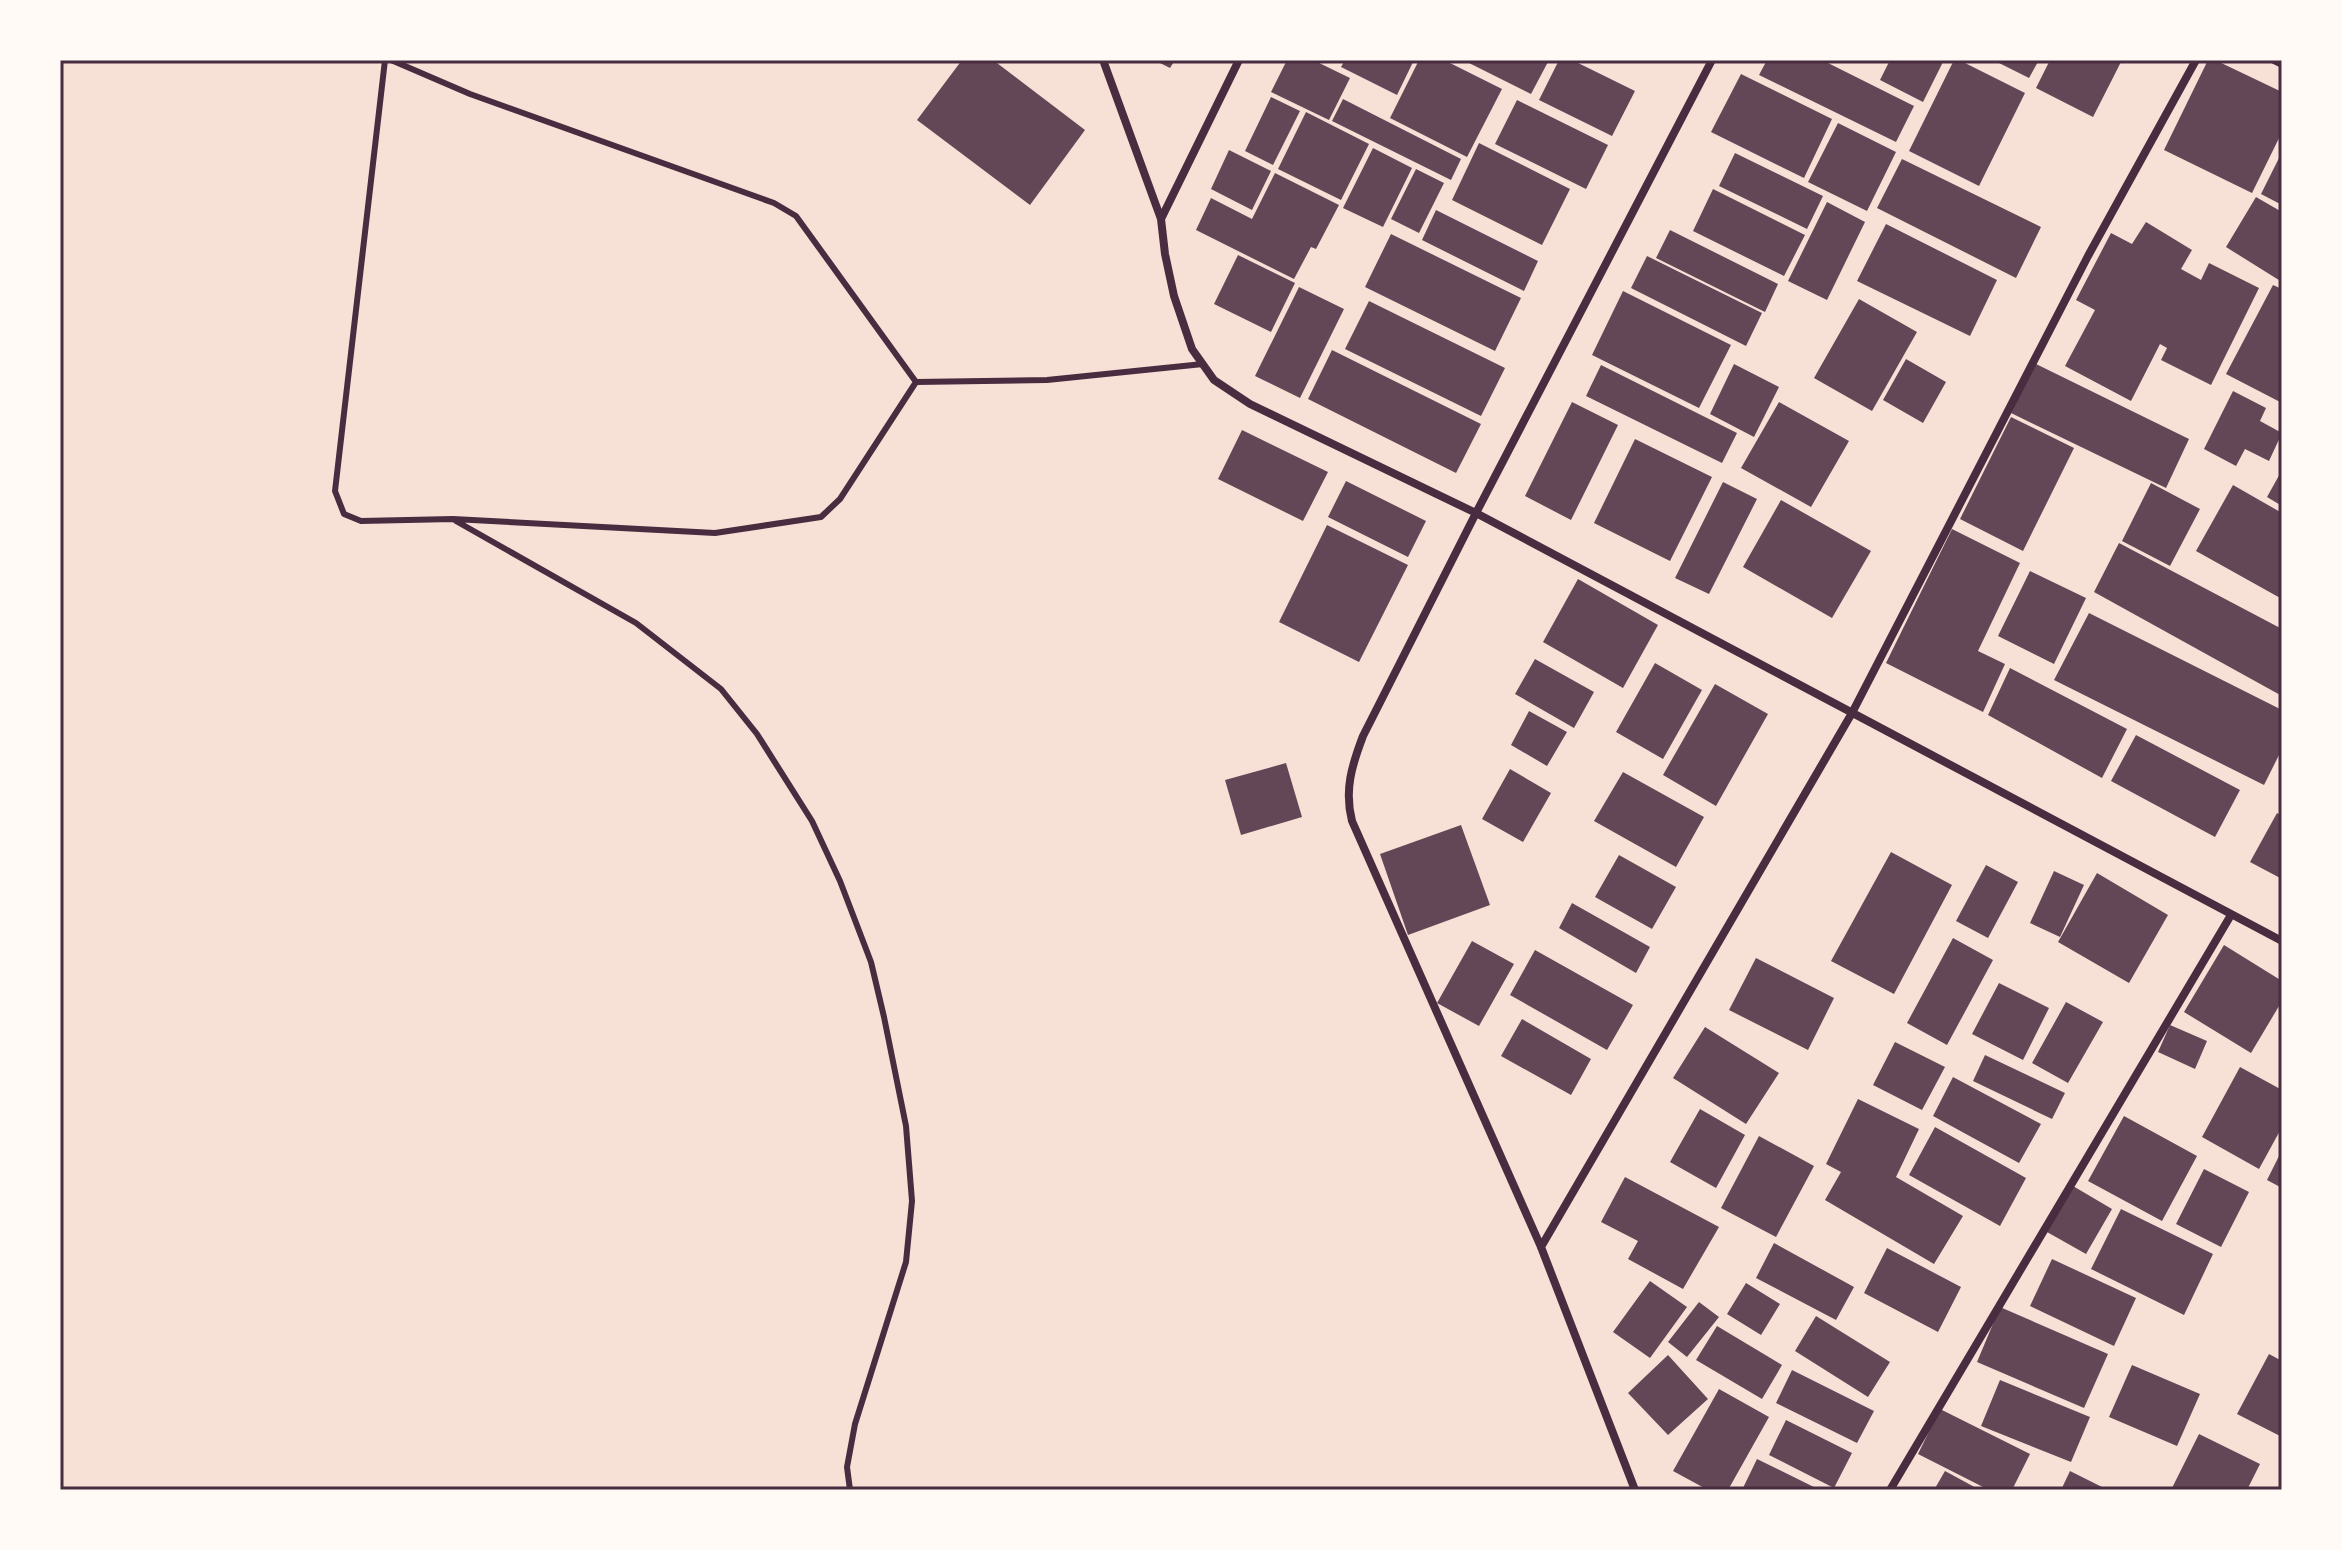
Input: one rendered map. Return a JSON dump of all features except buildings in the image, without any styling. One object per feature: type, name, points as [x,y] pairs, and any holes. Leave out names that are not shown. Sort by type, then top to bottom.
[{"type":"street","points":[[1103,60],[1161,219],[1174,296],[1192,349],[1214,380],[1250,404],[1476,513],[2282,941]]},
{"type":"street","points":[[1161,219],[1239,60]]},
{"type":"street","points":[[1635,1490],[1541,1247],[1358,835],[1347,803],[1350,773],[1363,736],[1712,60]]},
{"type":"street","points":[[1541,1247],[1852,713],[2088,256],[2196,60]]},
{"type":"street","points":[[2274,60],[2282,64]]},
{"type":"street","points":[[1890,1490],[2231,915]]},
{"type":"lane","points":[[388,60],[470,94],[774,203],[796,216],[916,382],[840,499],[821,517],[715,533],[453,519],[361,521],[344,514],[335,491],[388,60]]},
{"type":"lane","points":[[916,382],[1047,380],[1203,364]]},
{"type":"lane","points":[[453,519],[636,623],[721,689],[757,734],[812,821],[840,881],[871,962],[884,1017],[906,1126],[912,1201],[906,1262],[855,1424],[847,1467],[850,1490]]}]
